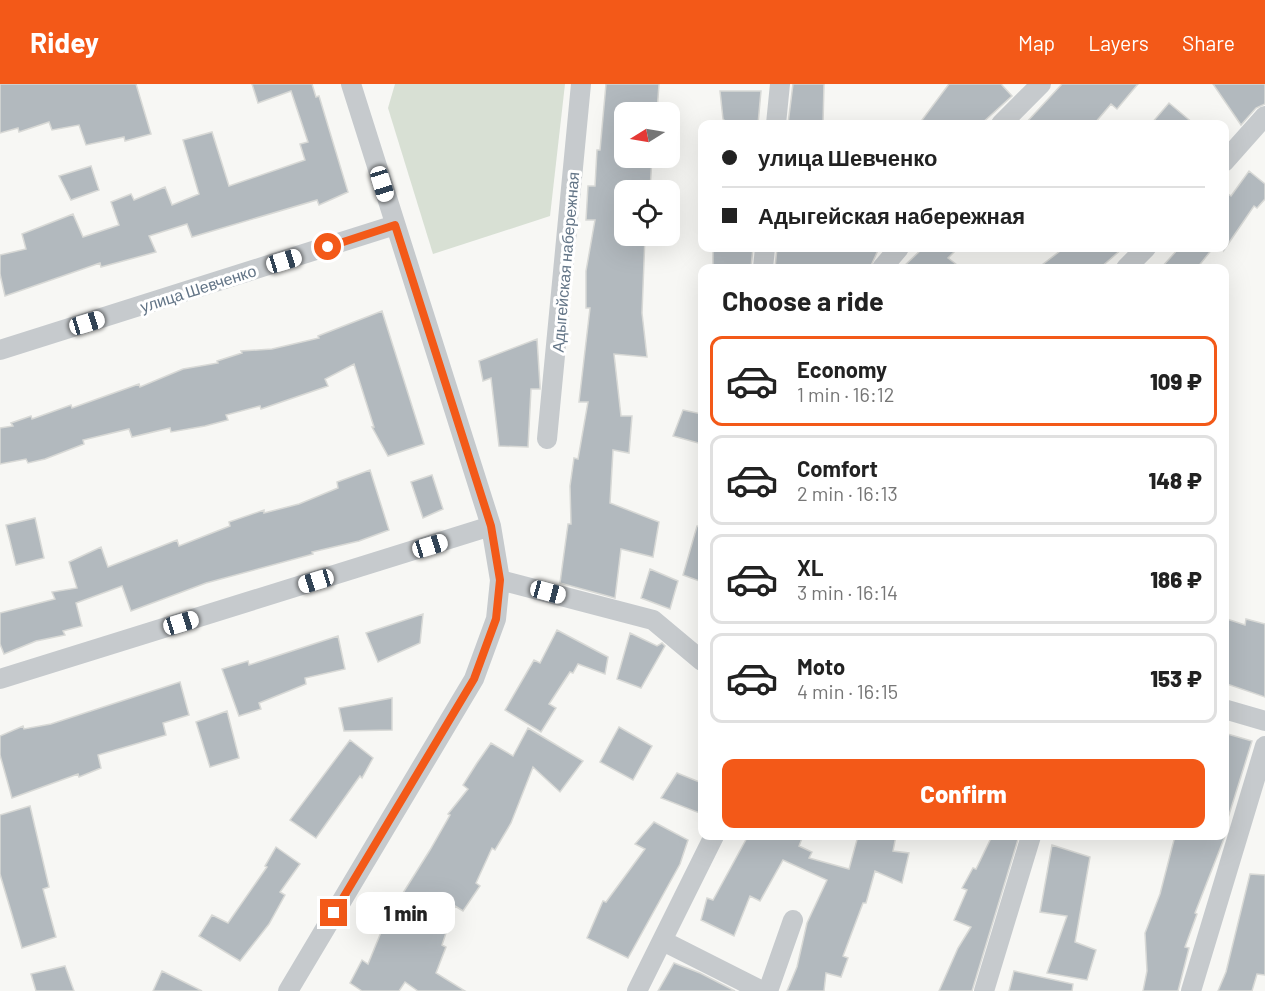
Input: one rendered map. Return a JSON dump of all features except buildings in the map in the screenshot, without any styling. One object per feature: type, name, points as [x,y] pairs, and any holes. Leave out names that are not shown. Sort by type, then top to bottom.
[{"type":"street","points":[[288,991],[474,679],[496,619],[500,580],[491,526],[351,84]]},
{"type":"street","name":"Адыгейская набережная","points":[[547,439],[581,84]]},
{"type":"street","points":[[776,120],[780,84]]},
{"type":"street","points":[[1005,120],[1041,84]]},
{"type":"street","points":[[1229,156],[1265,116]]},
{"type":"street","name":"улица Шевченко","points":[[0,350],[395,225]]},
{"type":"street","points":[[885,264],[896,252]]},
{"type":"street","points":[[1130,264],[1142,252]]},
{"type":"street","points":[[0,679],[491,526]]},
{"type":"street","points":[[500,580],[653,620],[698,658]]},
{"type":"street","points":[[1229,710],[1265,721]]},
{"type":"street","points":[[1191,991],[1265,746]]},
{"type":"street","points":[[637,991],[712,840]]},
{"type":"street","points":[[984,991],[1030,840]]},
{"type":"street","points":[[768,991],[793,920]]},
{"type":"street","points":[[663,941],[762,991]]},
{"type":"shaded area","points":[[395,84],[565,84],[550,216],[433,254],[388,108]]},
{"type":"route","points":[[328,247],[395,225],[491,526],[500,580],[496,619],[474,679],[334,913]]}]
